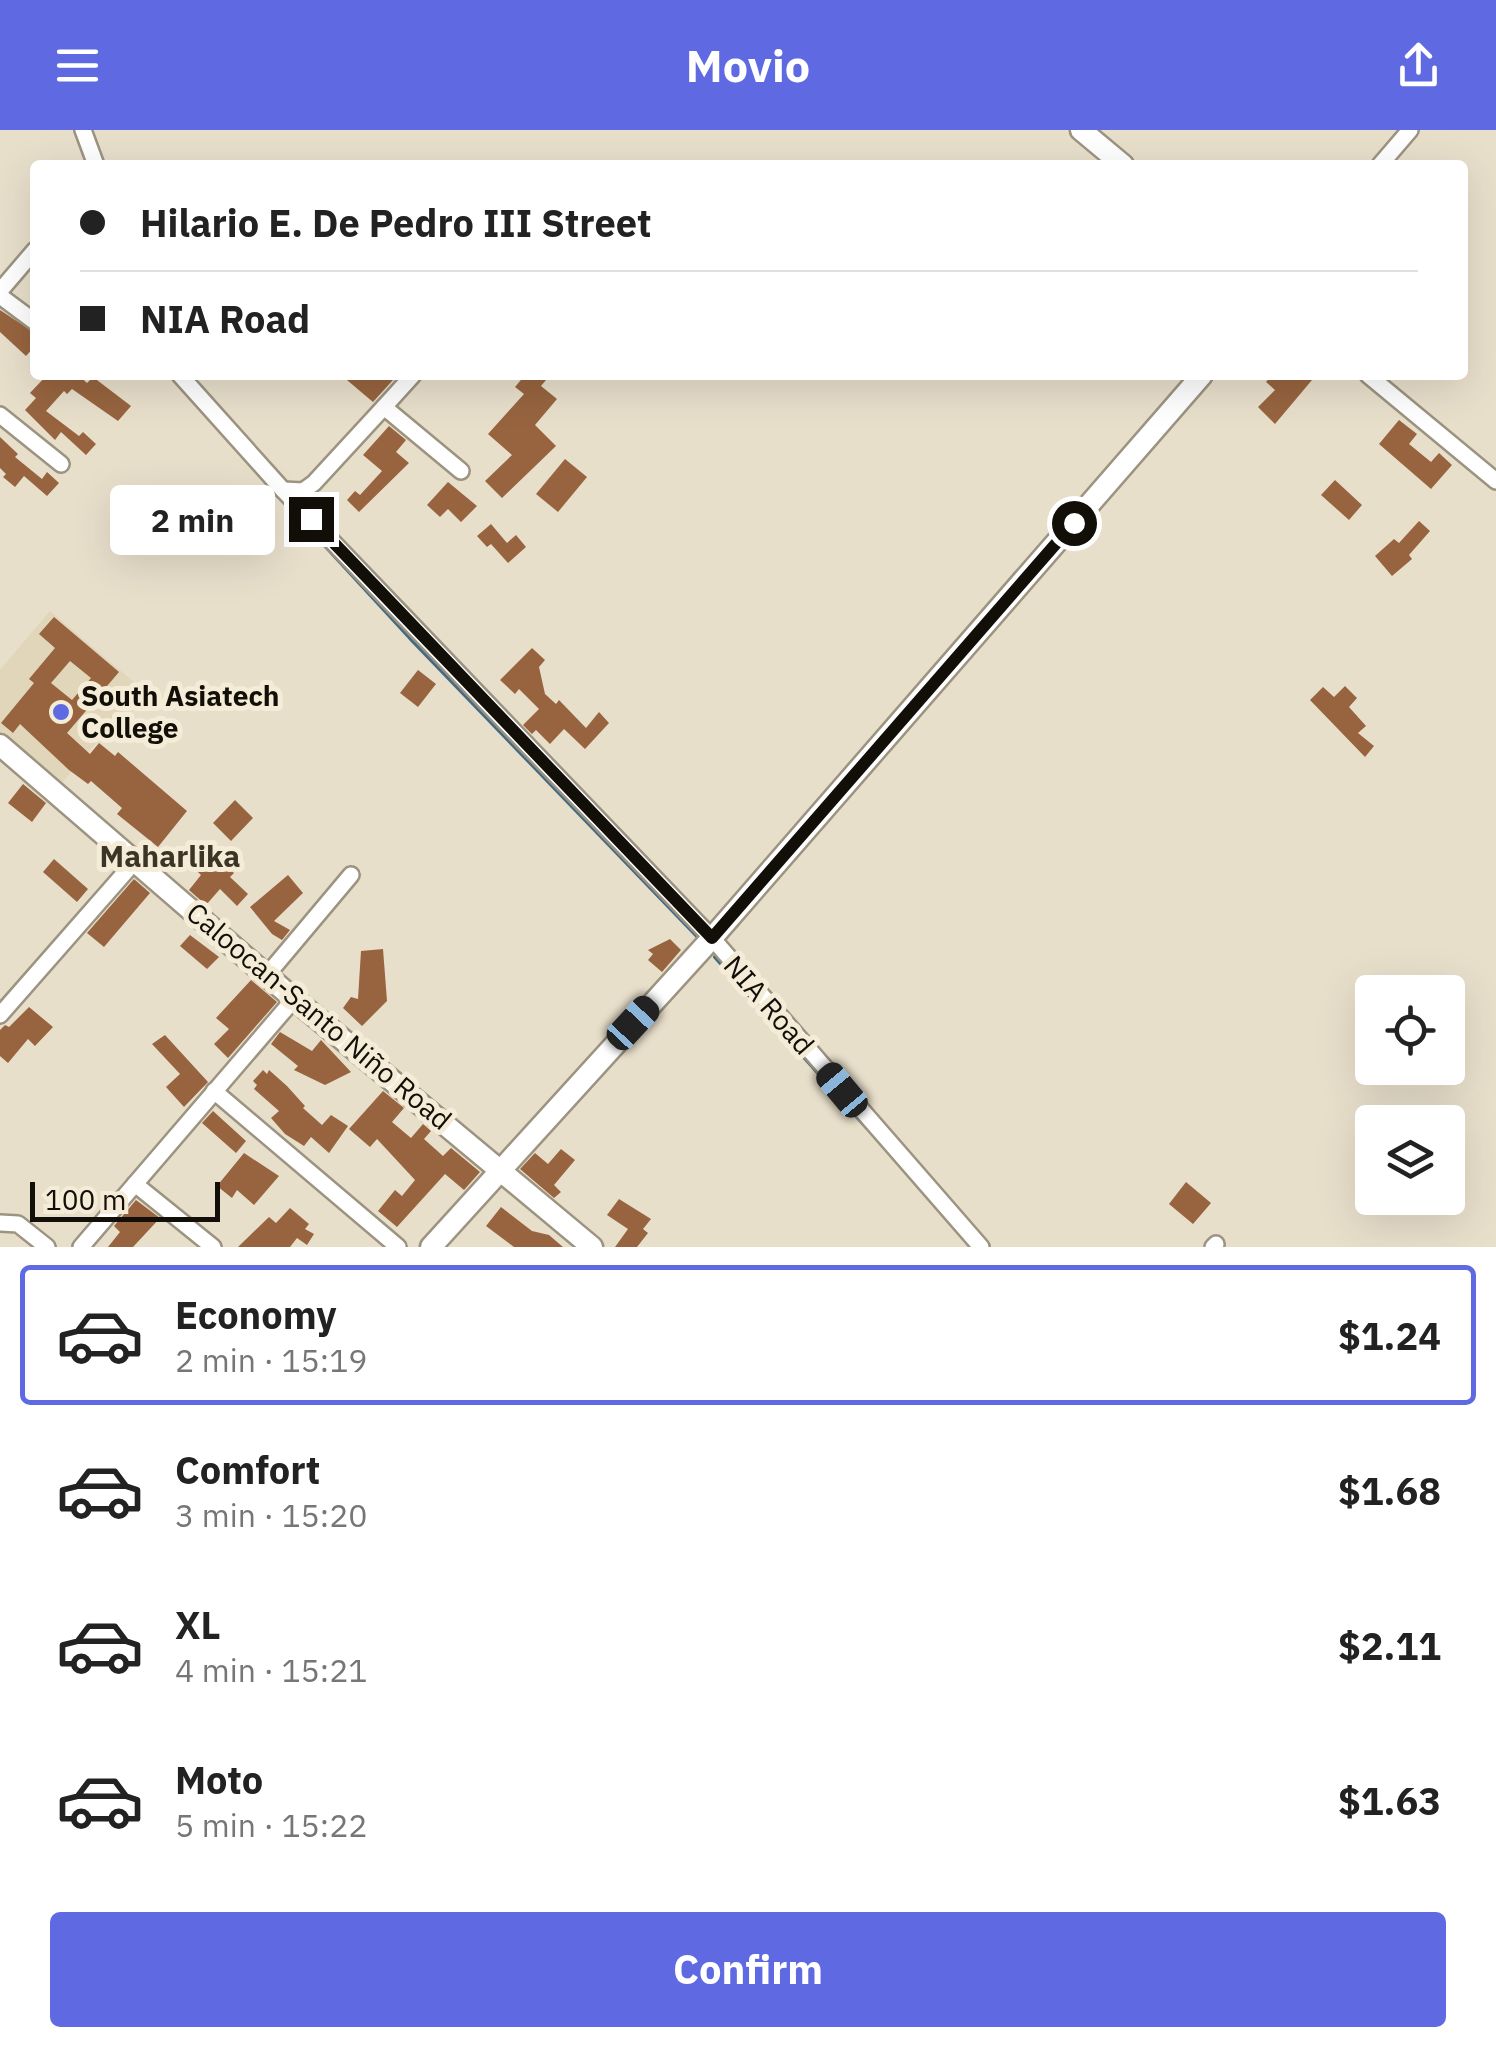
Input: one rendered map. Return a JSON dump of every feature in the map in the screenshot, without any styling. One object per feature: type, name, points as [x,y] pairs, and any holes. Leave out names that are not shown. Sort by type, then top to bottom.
[{"type":"street","points":[[83,130],[94,160]]},
{"type":"street","points":[[1081,130],[1116,160]]},
{"type":"street","points":[[1384,160],[1410,130]]},
{"type":"street","points":[[30,256],[0,294],[30,318]]},
{"type":"street","name":"NIA Road","points":[[185,380],[284,490],[712,938],[982,1247]]},
{"type":"street","points":[[284,490],[304,490],[314,483],[409,380]]},
{"type":"street","points":[[431,1247],[712,938],[1198,380]]},
{"type":"street","points":[[1374,380],[1492,471]]},
{"type":"street","points":[[384,407],[460,471]]},
{"type":"street","points":[[0,415],[61,464]]},
{"type":"street","name":"Caloocan-Santo Niño Road","points":[[2,750],[592,1247]]},
{"type":"street","points":[[0,1015],[136,860]]},
{"type":"street","points":[[267,975],[352,875]]},
{"type":"street","points":[[80,1247],[294,999]]},
{"type":"street","points":[[214,1092],[398,1247]]},
{"type":"street","points":[[135,1184],[213,1247]]},
{"type":"street","points":[[0,1223],[18,1224],[47,1247]]},
{"type":"shaded area","name":"South Asiatech College","points":[[50,611],[142,689],[60,785],[0,734],[0,670]]},
{"type":"building","points":[[0,310],[30,330],[30,352],[26,356],[0,332]]},
{"type":"building","points":[[42,380],[97,380],[131,406],[118,421],[72,389],[67,394],[64,391],[46,411],[96,444],[86,455],[61,432],[55,440],[25,410],[36,398],[30,393]]},
{"type":"building","points":[[347,380],[393,380],[373,402]]},
{"type":"building","points":[[521,380],[546,380],[541,386],[557,399],[535,425],[556,446],[502,498],[485,481],[512,455],[488,434],[524,394],[515,387]]},
{"type":"building","points":[[1312,380],[1275,424],[1258,407],[1275,390],[1266,382]]},
{"type":"building","points":[[1399,420],[1417,434],[1409,444],[1431,462],[1439,453],[1452,465],[1431,489],[1379,444]]},
{"type":"building","points":[[389,426],[406,440],[396,452],[409,463],[359,512],[347,500],[355,491],[360,495],[382,471],[363,455]]},
{"type":"building","points":[[0,437],[18,454],[15,457],[42,479],[47,472],[59,483],[47,496],[24,476],[15,487],[3,477],[6,474],[0,468]]},
{"type":"building","points":[[565,459],[587,477],[558,512],[536,494]]},
{"type":"building","points":[[1335,480],[1362,505],[1349,520],[1321,495]]},
{"type":"building","points":[[448,482],[477,506],[461,522],[448,509],[440,517],[427,505]]},
{"type":"building","points":[[1419,521],[1430,531],[1409,555],[1412,559],[1392,576],[1375,556],[1394,539],[1399,543]]},
{"type":"building","points":[[491,524],[507,543],[516,535],[526,547],[508,563],[491,544],[487,547],[477,536]]},
{"type":"building","points":[[54,617],[119,672],[67,733],[90,754],[99,743],[115,756],[118,752],[187,811],[158,847],[117,814],[122,808],[91,781],[88,784],[69,770],[20,724],[13,733],[1,723],[34,683],[29,679],[55,648],[39,634]],"holes":[[[70,661],[91,678],[72,700],[51,683]]]},
{"type":"building","points":[[532,648],[545,660],[539,667],[545,694],[556,704],[559,700],[586,728],[599,712],[609,723],[585,749],[564,729],[550,744],[536,730],[532,734],[523,725],[539,709],[519,689],[515,694],[500,680]]},
{"type":"building","points":[[418,670],[436,684],[418,707],[400,693]]},
{"type":"building","points":[[1345,686],[1357,698],[1349,707],[1366,726],[1358,733],[1374,746],[1365,757],[1310,700],[1323,687],[1334,697]]},
{"type":"building","points":[[23,784],[46,803],[32,822],[8,803]]},
{"type":"building","points":[[235,800],[253,818],[231,841],[213,823]]},
{"type":"building","points":[[201,857],[210,865],[217,858],[234,873],[230,877],[248,894],[237,906],[220,889],[206,905],[189,890],[201,875],[192,866]]},
{"type":"building","points":[[54,859],[88,889],[77,902],[43,872]]},
{"type":"building","points":[[288,875],[303,893],[274,921],[290,930],[282,940],[272,934],[250,907]]},
{"type":"building","points":[[134,879],[150,893],[104,947],[87,933]]},
{"type":"building","points":[[190,935],[219,957],[207,969],[180,946]]},
{"type":"building","points":[[670,939],[681,950],[662,972],[648,960],[653,954],[648,950]]},
{"type":"building","points":[[383,949],[387,1001],[362,1026],[343,1008],[351,997],[358,999],[361,951]]},
{"type":"building","points":[[251,980],[277,1002],[228,1058],[214,1044],[229,1029],[216,1018]]},
{"type":"building","points":[[29,1007],[53,1027],[35,1046],[28,1039],[8,1063],[0,1056],[0,1030],[5,1025],[9,1027]]},
{"type":"building","points":[[280,1032],[312,1051],[321,1040],[351,1072],[325,1085],[294,1070],[298,1066],[271,1044]]},
{"type":"building","points":[[165,1035],[208,1082],[184,1107],[166,1087],[180,1074],[152,1044]]},
{"type":"building","points":[[263,1070],[267,1074],[269,1070],[287,1086],[322,1125],[331,1115],[348,1126],[329,1153],[311,1137],[304,1146],[285,1134],[271,1118],[279,1111],[254,1089],[257,1085],[253,1081]]},
{"type":"building","points":[[383,1091],[404,1108],[392,1122],[411,1138],[423,1124],[431,1131],[424,1139],[443,1156],[451,1148],[480,1172],[464,1190],[445,1174],[397,1227],[378,1211],[395,1190],[402,1196],[415,1180],[377,1139],[370,1147],[349,1129]]},
{"type":"building","points":[[213,1111],[246,1141],[236,1153],[202,1123]]},
{"type":"building","points":[[561,1149],[575,1160],[554,1185],[561,1192],[554,1198],[520,1169],[535,1153],[548,1164]]},
{"type":"building","points":[[244,1153],[279,1176],[254,1205],[237,1190],[232,1198],[217,1186]]},
{"type":"building","points":[[1186,1182],[1211,1203],[1193,1224],[1169,1204]]},
{"type":"building","points":[[619,1199],[651,1219],[643,1229],[648,1233],[637,1247],[615,1247],[628,1229],[607,1215]]},
{"type":"building","points":[[136,1200],[160,1218],[133,1247],[108,1247],[120,1232],[114,1226]]},
{"type":"building","points":[[501,1207],[532,1231],[549,1235],[563,1247],[514,1247],[486,1226]]},
{"type":"building","points":[[290,1208],[309,1224],[305,1229],[314,1234],[307,1245],[297,1238],[290,1247],[238,1247],[269,1217],[276,1223]]},
{"type":"waterway","points":[[305,524],[698,937]]},
{"type":"waterway","points":[[715,957],[867,1128]]},
{"type":"place","name":"South Asiatech College","points":[[61,712]]},
{"type":"district","name":"Maharlika","points":[[170,857]]},
{"type":"route","points":[[311,519],[712,938],[1074,523]]}]
